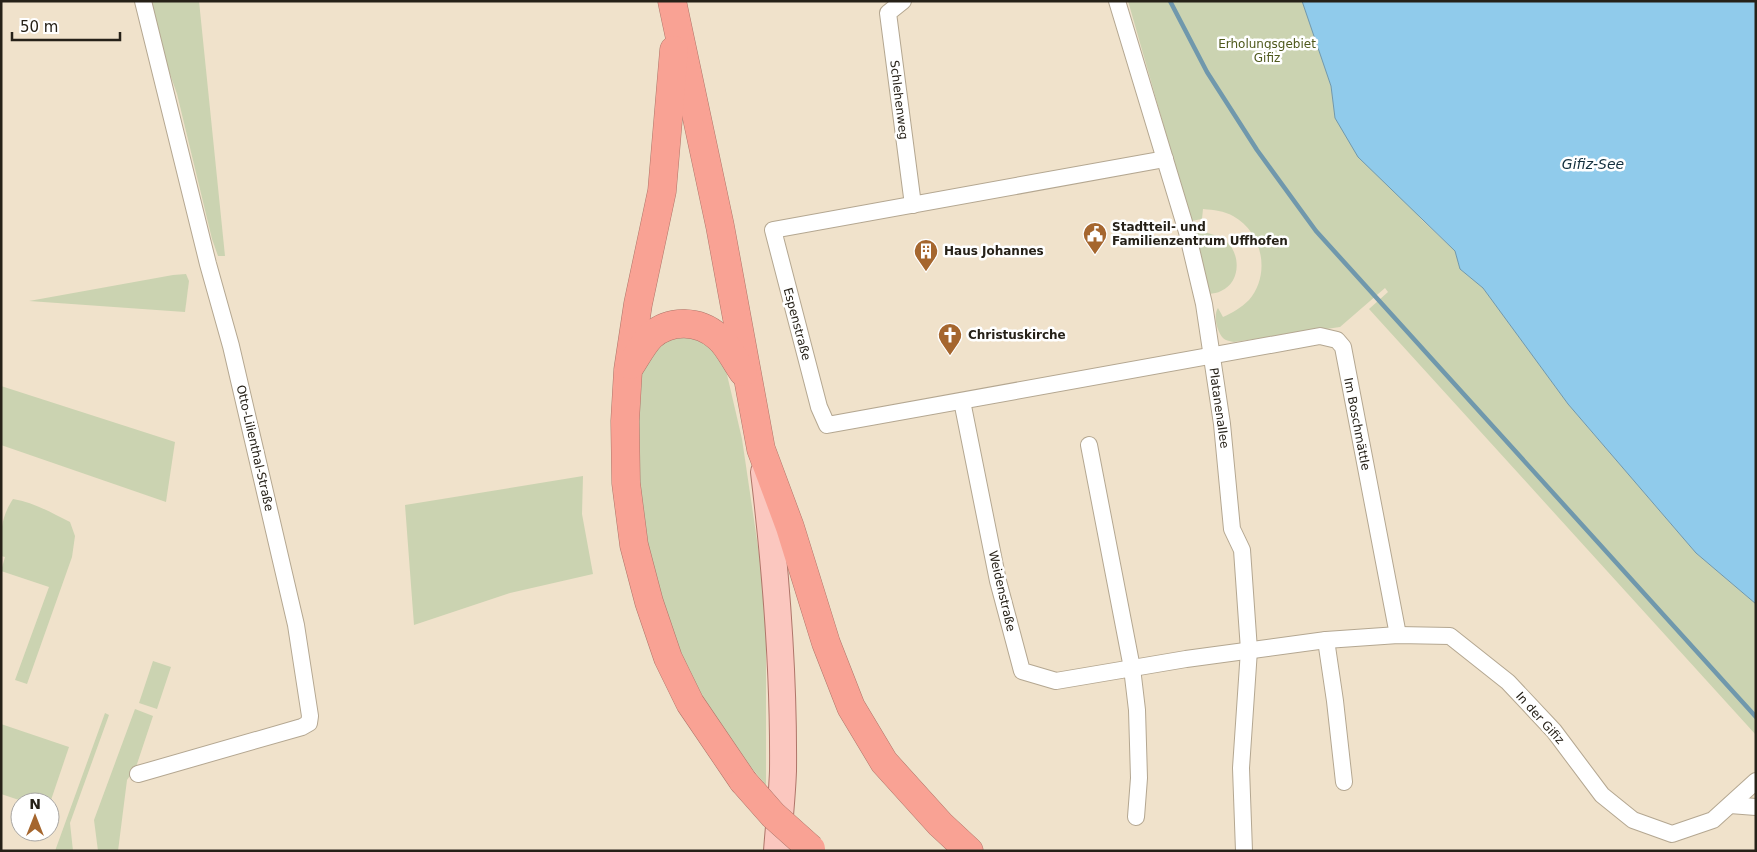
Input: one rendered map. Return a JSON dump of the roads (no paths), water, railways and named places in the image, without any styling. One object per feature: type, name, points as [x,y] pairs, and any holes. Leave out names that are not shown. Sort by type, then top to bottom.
[{"type":"highway","points":[[674,12],[662,191],[638,304],[628,370],[625,421],[626,483],[634,545],[649,602],[668,658],[690,704],[743,781],[773,815],[812,850]]},
{"type":"highway","points":[[674,12],[720,226],[761,449],[790,527],[826,643],[850,707],[884,762],[940,824],[969,851]]},
{"type":"highway","points":[[628,370],[649,338],[660,329],[674,325],[690,324],[706,328],[720,338],[748,379]]},
{"type":"main road","points":[[761,449],[772,538],[782,665],[783,773],[777,851]]},
{"type":"street","name":"Otto-Lilienthal-Straße","points":[[138,774],[302,727],[309,723],[310,716],[296,625],[231,346],[208,264],[143,1]]},
{"type":"street","name":"Schlehenweg","points":[[903,1],[888,13],[913,205]]},
{"type":"street","name":"Platanenallee","points":[[1118,1],[1186,232],[1204,304],[1222,424],[1232,529],[1242,550],[1249,650],[1241,768],[1244,851]]},
{"type":"street","name":"Espenstraße","points":[[1165,159],[773,230],[819,407],[828,425],[1211,356]]},
{"type":"street","name":"Im Boschmättle","points":[[1211,356],[1320,336],[1337,340],[1343,347],[1398,635]]},
{"type":"street","name":"Weidenstraße","points":[[962,401],[998,581],[1022,671],[1056,681],[1249,650]]},
{"type":"street","points":[[1089,445],[1132,668],[1137,710],[1139,778],[1136,817]]},
{"type":"street","name":"In der Gifiz","points":[[1249,650],[1326,640],[1398,635],[1450,636],[1508,682],[1554,731],[1602,795],[1633,820],[1672,834],[1713,820],[1756,781]]},
{"type":"street","points":[[1326,640],[1344,782]]},
{"type":"street","points":[[1730,805],[1756,807]]},
{"type":"street","name":"Platanenallee","points":[[1243,824],[1256,851]]},
{"type":"water","name":"Gifiz-See","points":[[1302,1],[1756,1],[1756,604],[1696,553],[1568,404],[1483,288],[1460,269],[1455,251],[1358,157],[1335,118],[1331,86]]},
{"type":"waterway","points":[[1170,1],[1207,72],[1257,150],[1316,231],[1756,717]]},
{"type":"place","name":"Stadtteil- und Familienzentrum Uffhofen","points":[[1095,255]]},
{"type":"place","name":"Haus Johannes","points":[[926,272]]},
{"type":"place","name":"Christuskirche","points":[[950,356]]},
{"type":"park label","name":"Erholungsgebiet Gifiz","points":[[1267,51]]}]
